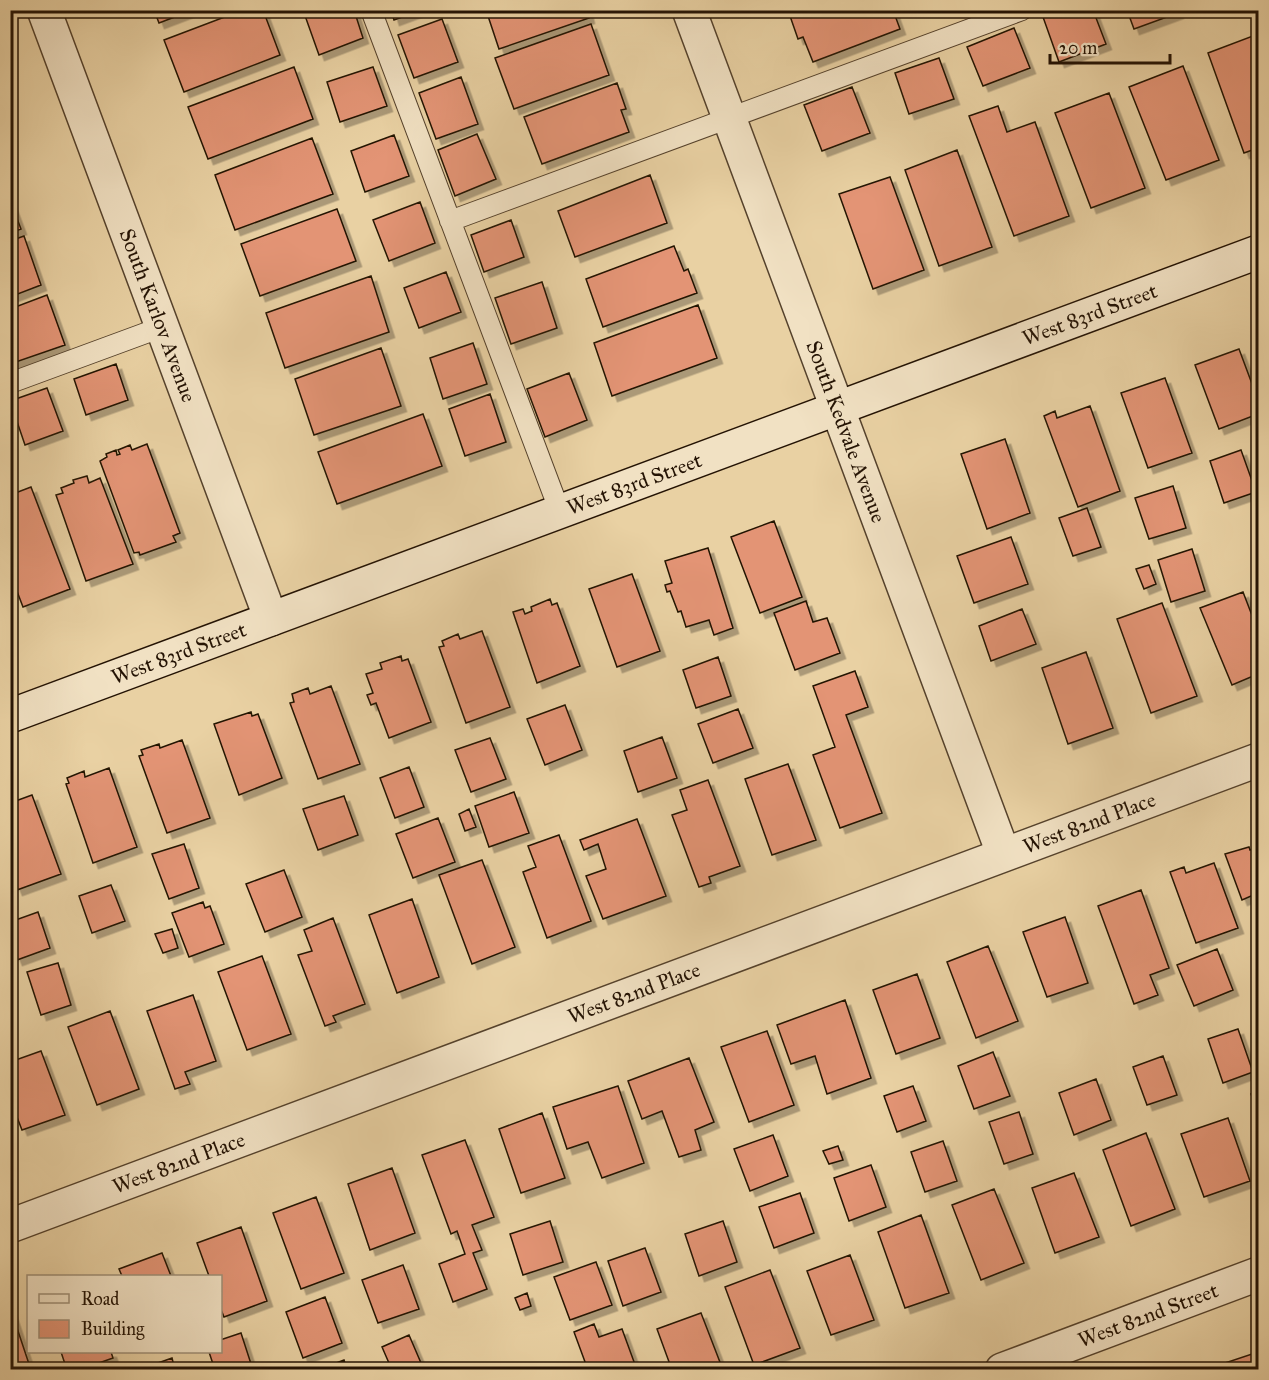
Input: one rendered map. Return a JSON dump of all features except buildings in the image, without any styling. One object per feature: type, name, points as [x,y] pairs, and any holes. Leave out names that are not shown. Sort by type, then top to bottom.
[{"type":"street","name":"South Karlov Avenue","points":[[44,10],[271,619]]},
{"type":"street","name":"South Kedvale Avenue","points":[[689,10],[1003,854]]},
{"type":"street","name":"West 83rd Street","points":[[10,716],[1258,252]]},
{"type":"street","name":"West 82nd Place","points":[[10,1226],[1258,760]]},
{"type":"street","name":"West 82nd Street","points":[[1002,1370],[1258,1274]]},
{"type":"lane","points":[[371,10],[560,512]]},
{"type":"lane","points":[[450,221],[1018,11]]},
{"type":"lane","points":[[10,382],[162,327]]}]
